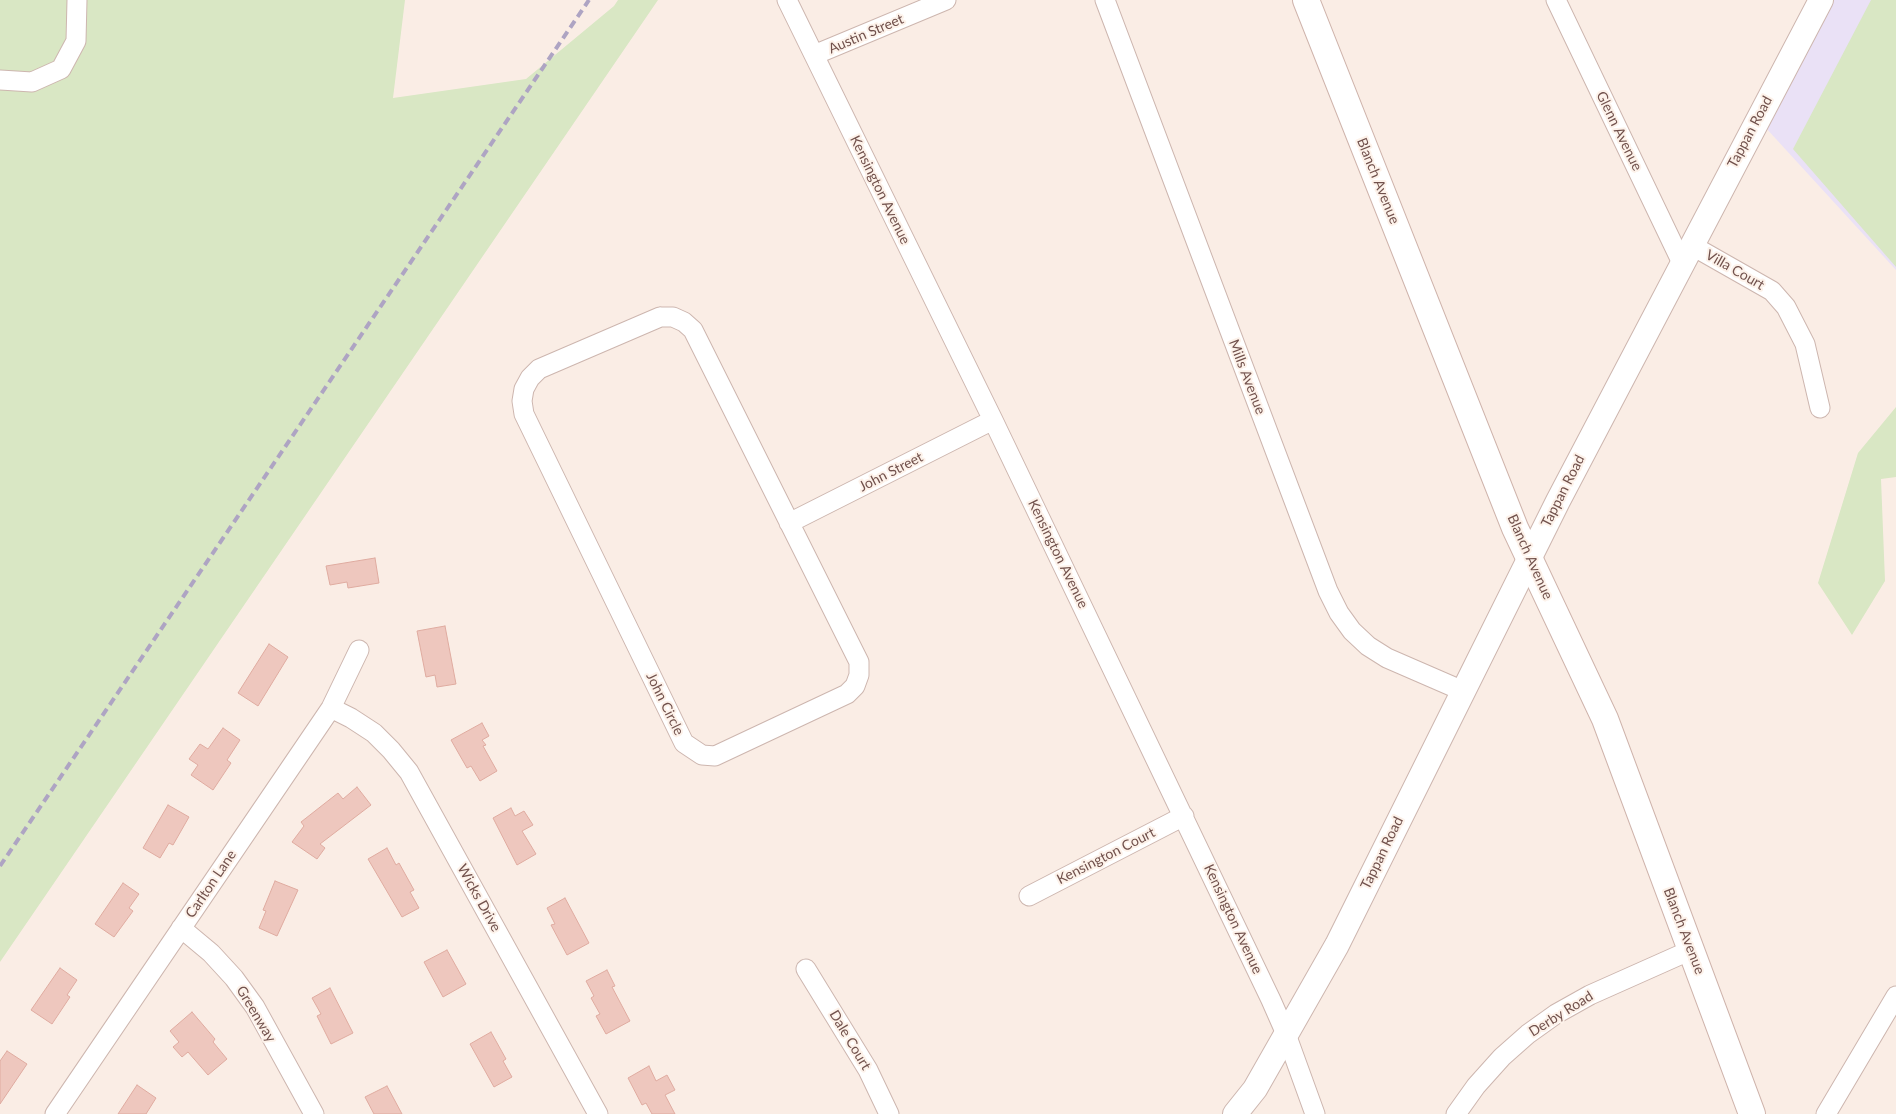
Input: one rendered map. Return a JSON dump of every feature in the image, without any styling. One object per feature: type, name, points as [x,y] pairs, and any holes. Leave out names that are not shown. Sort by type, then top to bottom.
[{"type":"main road","name":"Blanch Avenue","points":[[1306,0],[1512,518],[1604,719],[1752,1114]]},
{"type":"street","points":[[0,80],[32,82],[61,69],[76,41],[77,0]]},
{"type":"street","name":"Kensington Avenue","points":[[787,0],[1184,816],[1286,1034],[1315,1114]]},
{"type":"street","name":"Austin Street","points":[[814,55],[946,0]]},
{"type":"street","name":"Mills Avenue","points":[[1105,0],[1328,591],[1339,613],[1352,631],[1368,646],[1386,658],[1463,691]]},
{"type":"street","name":"Glenn Avenue","points":[[1556,0],[1686,254]]},
{"type":"street","name":"Tappan Road","points":[[1235,1114],[1255,1089],[1337,945],[1529,558],[1686,254],[1821,0]]},
{"type":"street","name":"Villa Court","points":[[1686,254],[1772,291],[1786,307],[1805,344],[1820,408]]},
{"type":"street","name":"John Circle","points":[[660,318],[673,318],[684,322],[693,330],[789,523],[855,652],[859,662],[859,675],[855,686],[847,694],[726,753],[715,756],[702,755],[684,743],[524,414],[522,401],[524,388],[539,369],[660,318]]},
{"type":"street","name":"John Street","points":[[789,523],[993,420]]},
{"type":"street","name":"Carlton Lane","points":[[55,1114],[331,708],[359,650]]},
{"type":"street","name":"Wicks Drive","points":[[331,708],[374,733],[409,772],[598,1114]]},
{"type":"street","name":"Kensington Court","points":[[1029,896],[1184,816]]},
{"type":"street","name":"Greenway","points":[[181,928],[211,953],[240,986],[254,1007],[314,1114]]},
{"type":"street","name":"Derby Road","points":[[1456,1114],[1476,1086],[1502,1057],[1556,1014],[1590,995],[1691,950]]},
{"type":"street","name":"Dale Court","points":[[806,969],[868,1070],[889,1114]]},
{"type":"street","points":[[1826,1114],[1896,996]]},
{"type":"shaded area","points":[[1821,0],[1896,0],[1896,270],[1765,127]]},
{"type":"green space","points":[[0,0],[405,0],[393,98],[526,79],[614,6],[618,0],[658,0],[0,962]]},
{"type":"green space","points":[[1871,0],[1896,0],[1896,267],[1793,149]]},
{"type":"green space","points":[[1896,407],[1896,477],[1881,479],[1885,581],[1852,635],[1818,583],[1858,453]]},
{"type":"building","points":[[375,558],[379,583],[348,588],[347,582],[330,585],[326,566]]},
{"type":"building","points":[[445,626],[456,684],[437,687],[435,675],[426,677],[417,631]]},
{"type":"building","points":[[269,644],[288,657],[258,706],[238,693]]},
{"type":"building","points":[[482,723],[489,736],[482,740],[486,745],[483,746],[497,771],[480,781],[471,766],[467,768],[451,740]]},
{"type":"building","points":[[223,728],[240,740],[227,760],[231,763],[213,790],[191,775],[198,765],[189,759],[200,744],[208,749]]},
{"type":"building","points":[[357,787],[371,805],[320,844],[325,848],[317,859],[292,842],[304,826],[301,822],[338,793],[343,799]]},
{"type":"building","points":[[168,805],[189,817],[173,845],[169,843],[160,858],[143,848]]},
{"type":"building","points":[[511,808],[515,816],[524,811],[533,825],[522,831],[536,854],[517,865],[493,818]]},
{"type":"building","points":[[387,848],[396,865],[399,863],[414,890],[410,892],[419,908],[402,917],[368,859]]},
{"type":"building","points":[[275,881],[298,890],[277,936],[259,928],[266,911],[263,910]]},
{"type":"building","points":[[123,883],[139,894],[129,908],[133,911],[114,937],[95,924]]},
{"type":"building","points":[[565,898],[589,943],[567,955],[551,925],[555,924],[547,908]]},
{"type":"building","points":[[447,950],[466,984],[443,997],[424,962]]},
{"type":"building","points":[[60,968],[77,980],[67,995],[70,997],[52,1024],[31,1010]]},
{"type":"building","points":[[607,970],[615,986],[612,987],[630,1021],[606,1034],[596,1016],[600,1014],[591,998],[594,996],[586,981]]},
{"type":"building","points":[[330,988],[353,1033],[331,1044],[317,1016],[321,1014],[312,998]]},
{"type":"building","points":[[192,1012],[215,1039],[213,1042],[227,1059],[208,1075],[188,1052],[182,1057],[173,1047],[179,1042],[170,1031]]},
{"type":"building","points":[[491,1032],[506,1059],[503,1061],[512,1077],[494,1087],[470,1044]]},
{"type":"building","points":[[7,1051],[27,1064],[0,1104],[0,1061]]},
{"type":"building","points":[[649,1066],[656,1081],[667,1075],[675,1090],[665,1095],[675,1114],[652,1114],[646,1103],[642,1105],[628,1078]]},
{"type":"building","points":[[137,1085],[156,1098],[146,1114],[118,1114]]},
{"type":"building","points":[[387,1086],[402,1114],[374,1114],[365,1097]]},
{"type":"railway","points":[[0,866],[589,0]]}]
